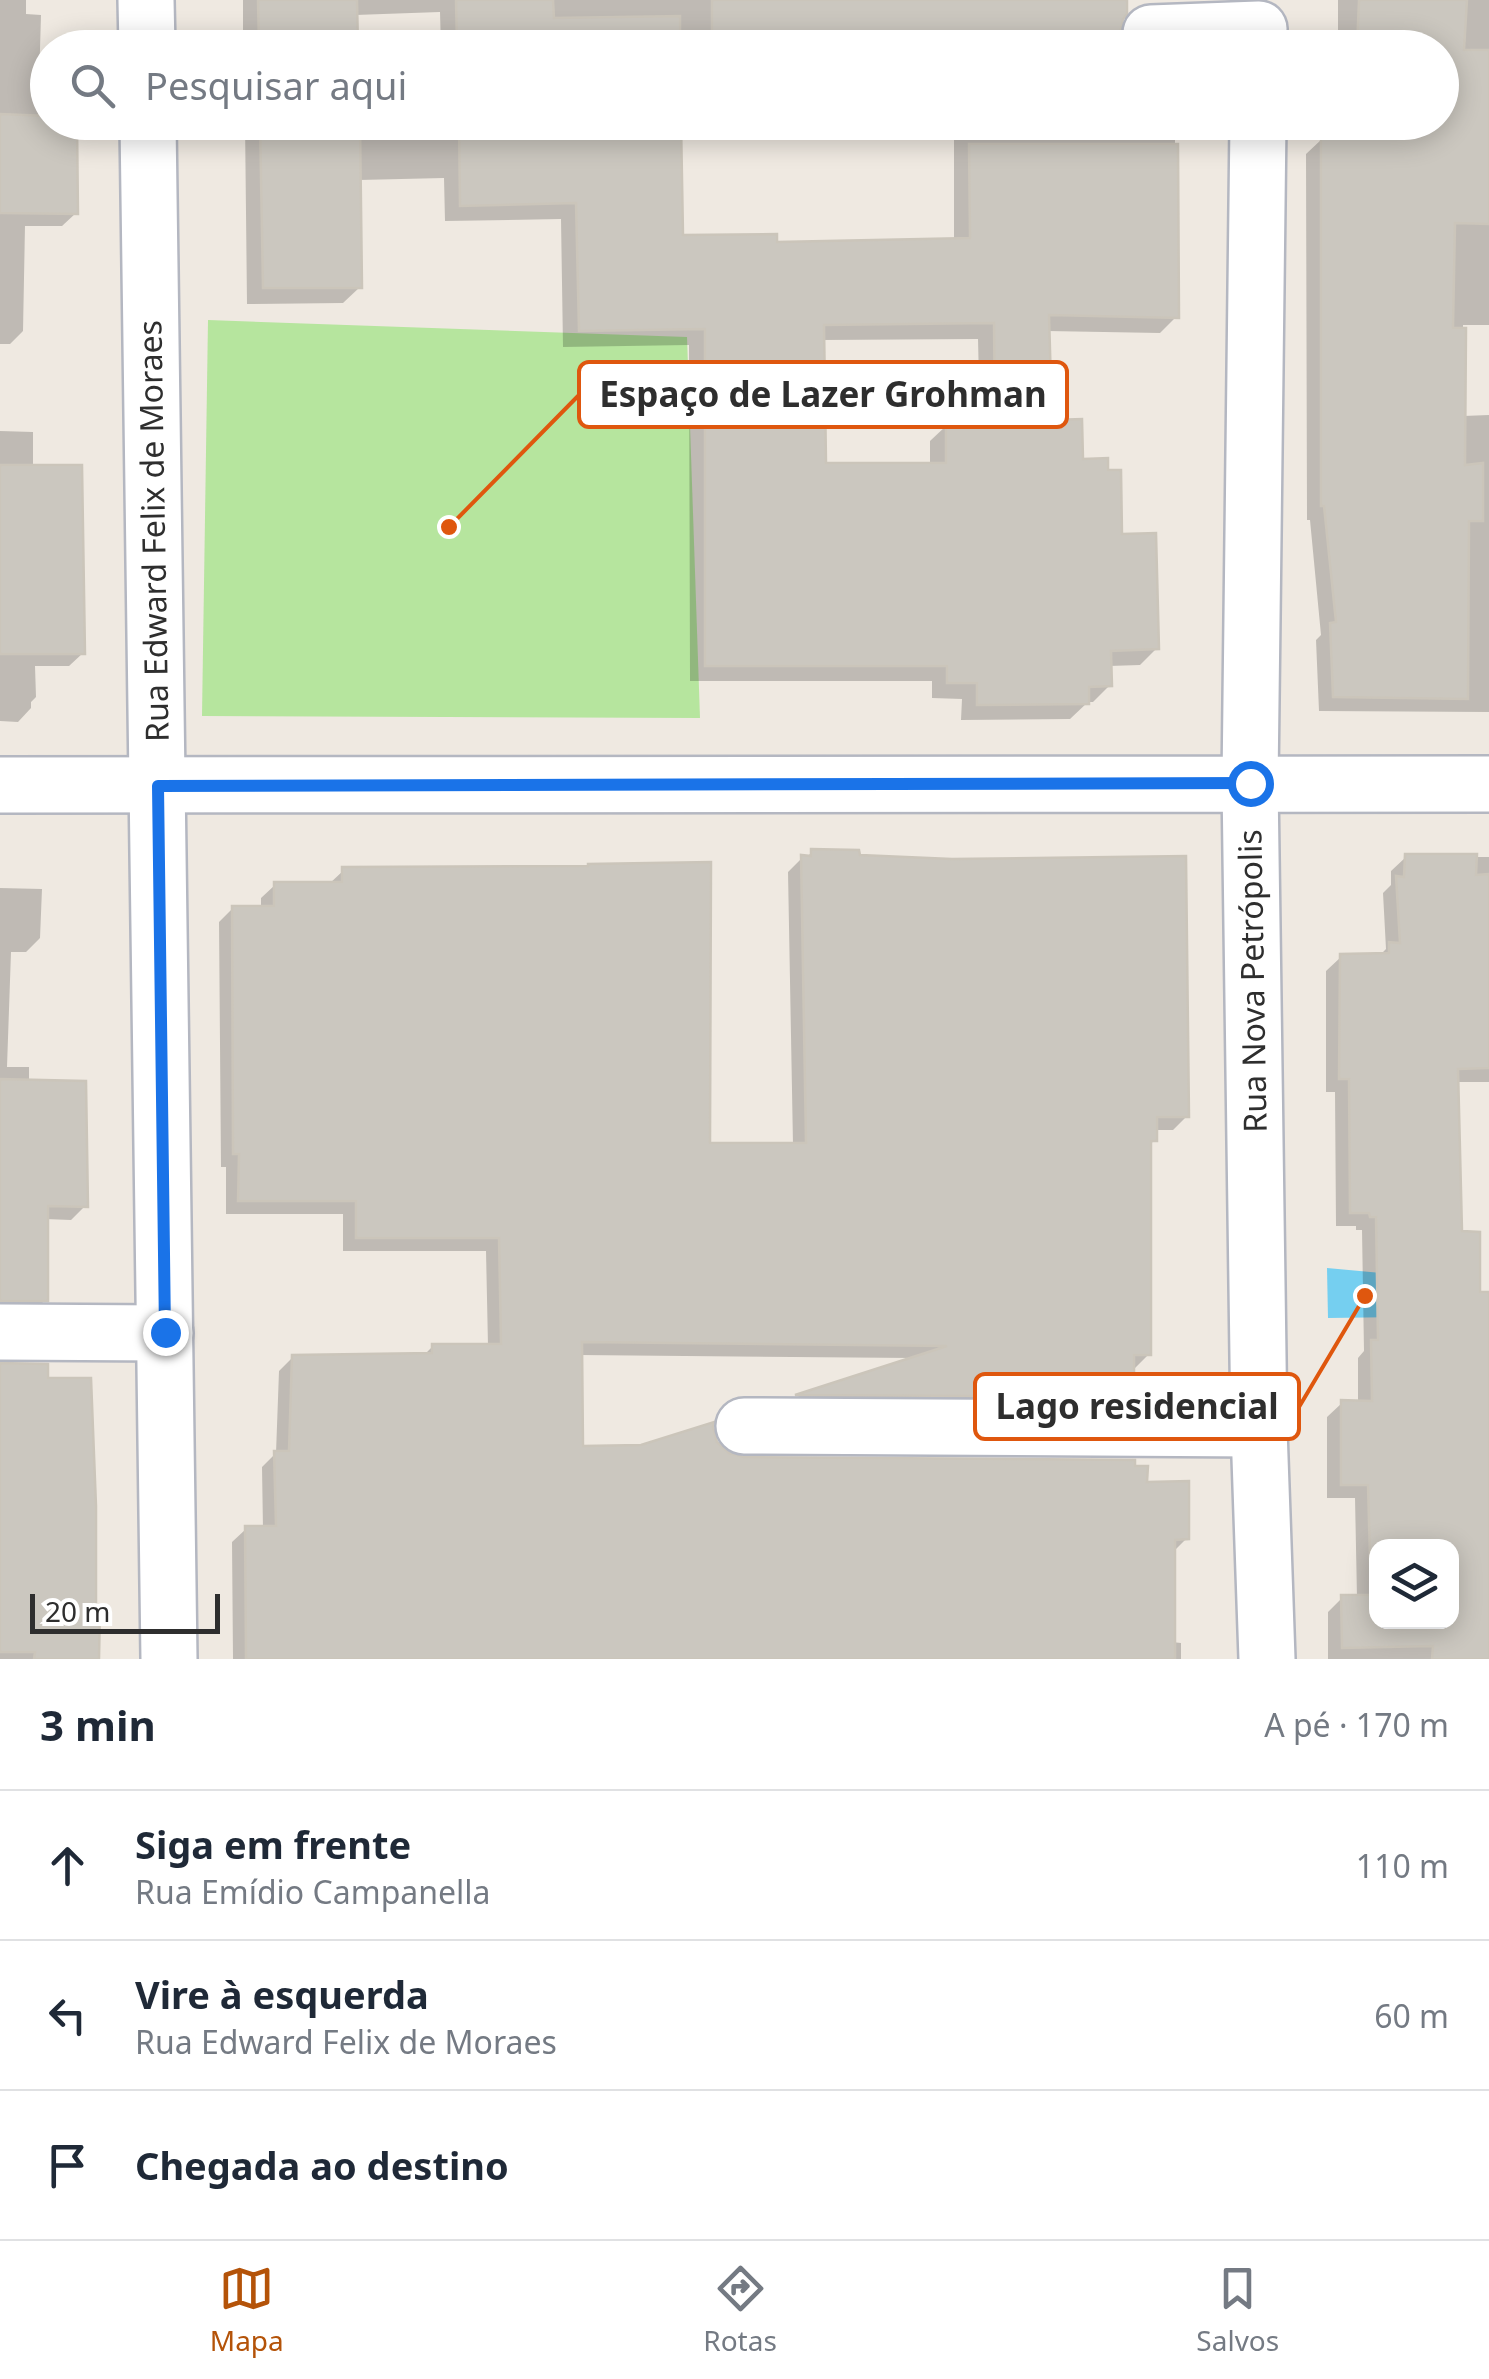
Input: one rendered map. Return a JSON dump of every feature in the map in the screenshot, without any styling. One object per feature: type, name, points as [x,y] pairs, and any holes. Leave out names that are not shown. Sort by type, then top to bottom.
[{"type":"street","points":[[146,0],[147,30]]},
{"type":"street","points":[[1192,30],[1259,25]]},
{"type":"street","name":"Rua Edward Felix de Moraes","points":[[148,140],[169,1659]]},
{"type":"street","name":"Rua Nova Petrópolis","points":[[1258,140],[1250,783],[1260,1429],[1268,1659]]},
{"type":"street","points":[[0,785],[1489,784]]},
{"type":"street","points":[[0,1332],[165,1332]]},
{"type":"street","points":[[744,1426],[1260,1429]]},
{"type":"green space","points":[[208,320],[687,337],[700,718],[202,716]]},
{"type":"water","points":[[1327,1268],[1403,1275],[1403,1317],[1328,1318]]},
{"type":"building","points":[[258,0],[357,0],[358,30],[259,30]]},
{"type":"building","points":[[456,0],[553,0],[554,18],[680,16],[680,30],[457,30]]},
{"type":"building","points":[[712,0],[1127,0],[1121,30],[712,30]]},
{"type":"building","points":[[1359,0],[1467,0],[1464,50],[1489,50],[1489,224],[1455,223],[1453,328],[1466,328],[1465,465],[1483,463],[1483,521],[1469,521],[1468,699],[1333,697],[1330,623],[1336,622],[1321,506],[1321,140],[1459,140],[1459,30],[1358,30]]},
{"type":"building","points":[[0,114],[30,115],[30,140],[77,140],[78,214],[0,213]]},
{"type":"building","points":[[260,140],[360,140],[362,288],[263,288]]},
{"type":"building","points":[[459,140],[681,140],[683,235],[777,234],[777,242],[970,238],[969,144],[1178,144],[1179,318],[1049,315],[1052,420],[1082,419],[1083,459],[1108,458],[1108,470],[1121,470],[1122,534],[1156,533],[1159,649],[1111,651],[1112,686],[1089,687],[1089,704],[977,705],[977,683],[947,683],[947,666],[705,666],[705,329],[579,331],[576,203],[460,206]],"holes":[[[994,323],[995,421],[946,422],[946,463],[826,463],[824,325]]]},
{"type":"building","points":[[0,465],[82,465],[85,654],[0,654]]},
{"type":"building","points":[[811,849],[952,859],[1186,856],[1189,1117],[1157,1117],[1157,1141],[1151,1141],[1151,1355],[1134,1355],[1134,1397],[795,1395],[947,1346],[582,1342],[583,1446],[641,1445],[714,1422],[717,1442],[729,1453],[744,1457],[1135,1460],[1135,1466],[1148,1466],[1147,1482],[1189,1481],[1189,1539],[1175,1540],[1175,1659],[246,1659],[245,1526],[276,1526],[274,1451],[289,1451],[292,1355],[432,1353],[432,1344],[501,1344],[499,1238],[356,1238],[356,1201],[238,1201],[239,1154],[233,1154],[232,906],[274,906],[274,882],[342,882],[342,867],[711,862],[710,1143],[806,1143],[801,855],[811,856]]},
{"type":"building","points":[[1405,854],[1477,854],[1476,875],[1489,874],[1489,1068],[1458,1069],[1462,1231],[1480,1232],[1480,1292],[1489,1292],[1489,1659],[1432,1659],[1433,1646],[1342,1648],[1341,1595],[1369,1595],[1369,1629],[1459,1629],[1459,1539],[1369,1539],[1368,1485],[1341,1485],[1341,1400],[1372,1401],[1371,1340],[1378,1340],[1376,1217],[1350,1213],[1349,1079],[1339,1079],[1340,954],[1389,953],[1389,942],[1400,943],[1396,876],[1404,877]]},
{"type":"building","points":[[0,1079],[86,1081],[88,1207],[48,1206],[48,1301],[0,1301]]},
{"type":"building","points":[[0,1363],[48,1364],[48,1378],[91,1378],[99,1659],[34,1659],[35,1652],[0,1652]]},
{"type":"place","name":"Espaço de Lazer Grohman","points":[[449,527]]},
{"type":"place","name":"Lago residencial","points":[[1365,1296]]},
{"type":"route","points":[[165,1332],[158,786],[1250,783]]}]
